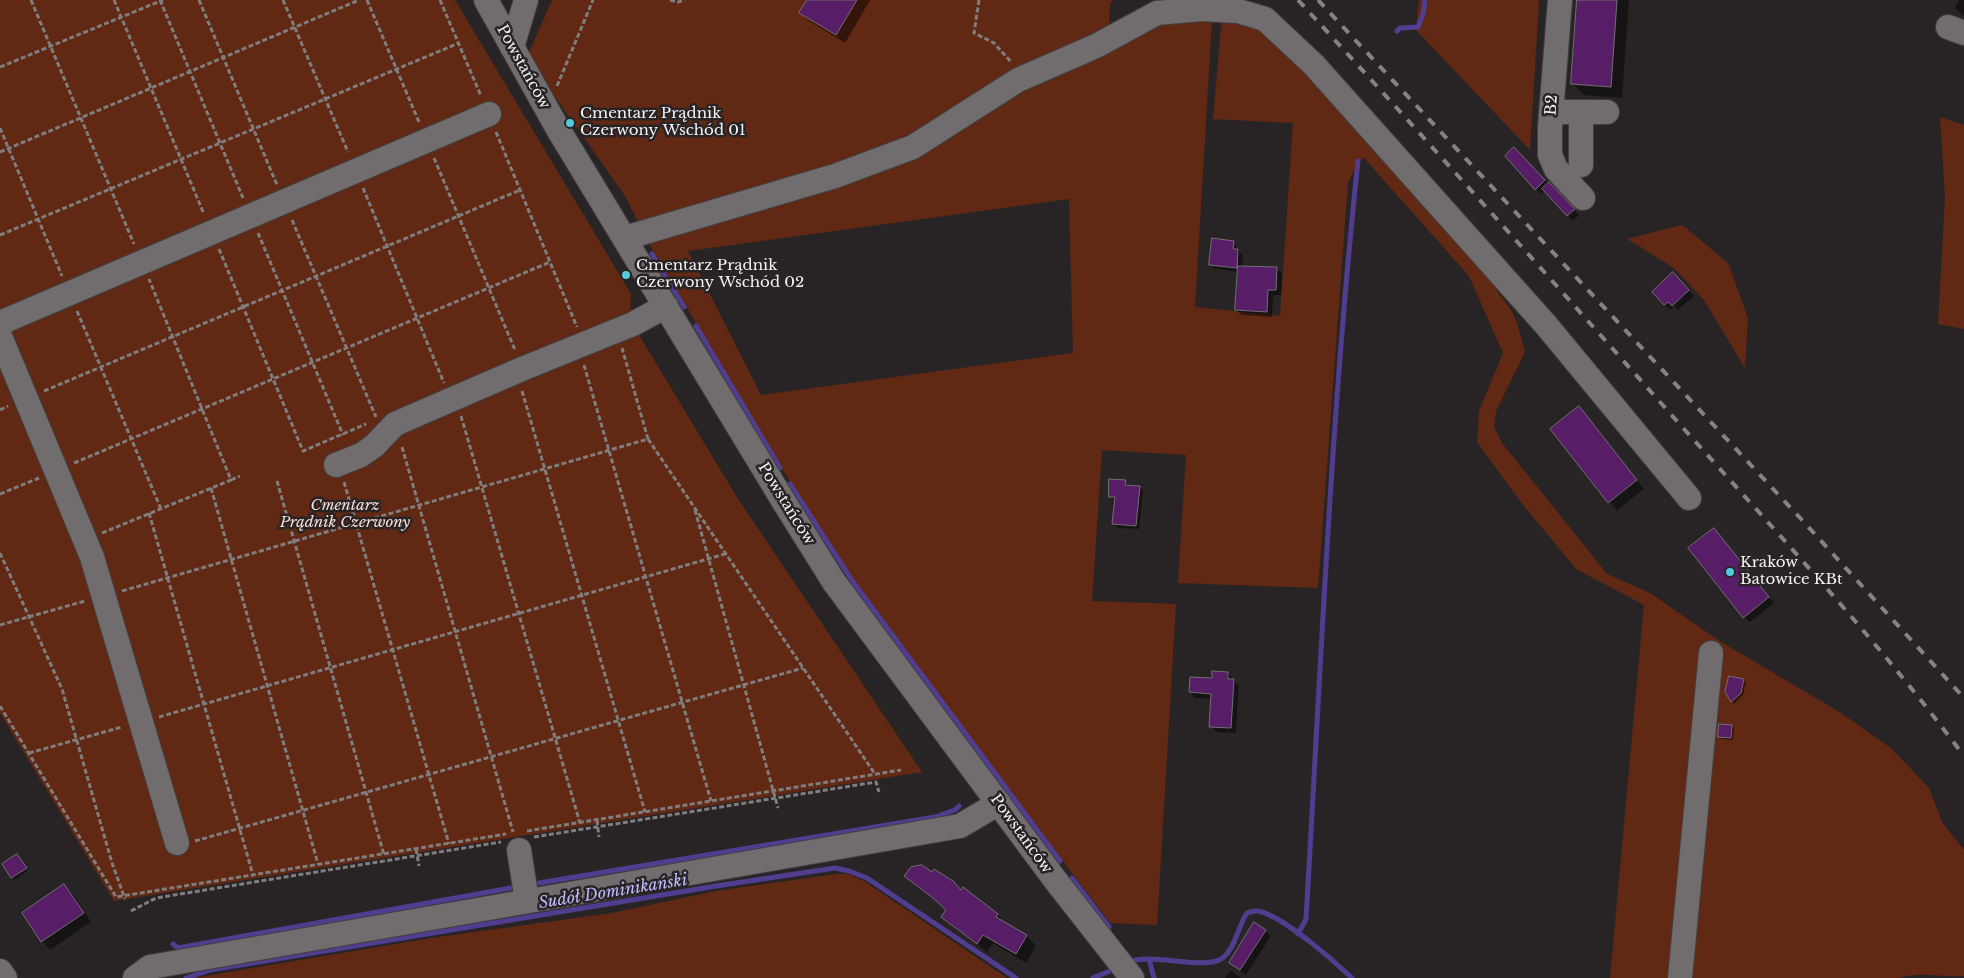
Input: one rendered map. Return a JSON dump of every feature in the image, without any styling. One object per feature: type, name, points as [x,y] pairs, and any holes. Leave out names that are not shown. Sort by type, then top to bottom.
[{"type":"street","name":"Powstańców","points":[[486,0],[547,109],[834,582],[1114,957],[1132,978]]},
{"type":"street","points":[[512,47],[526,0]]},
{"type":"street","name":"B2","points":[[1560,0],[1551,112],[1550,155],[1556,169],[1583,198]]},
{"type":"street","points":[[625,238],[835,176],[913,147],[1018,80],[1096,46],[1157,13],[1201,9],[1238,11],[1265,19],[1314,65],[1533,310],[1689,498]]},
{"type":"street","points":[[1551,112],[1607,112]]},
{"type":"street","points":[[1581,112],[1581,165]]},
{"type":"street","points":[[0,323],[489,114]]},
{"type":"street","points":[[338,465],[361,455],[374,446],[395,424],[582,344],[617,331],[666,306]]},
{"type":"street","points":[[0,336],[86,540],[141,722],[182,843]]},
{"type":"street","points":[[1680,978],[1711,653]]},
{"type":"street","points":[[135,978],[150,967],[960,826],[999,803]]},
{"type":"street","points":[[516,841],[526,901]]},
{"type":"street","points":[[0,971],[5,978]]},
{"type":"path","points":[[31,0],[231,480]]},
{"type":"path","points":[[0,67],[163,0]]},
{"type":"path","points":[[282,0],[453,399],[520,613],[580,823]]},
{"type":"path","points":[[0,152],[359,0]]},
{"type":"path","points":[[367,0],[489,288],[520,370],[545,469],[645,812]]},
{"type":"path","points":[[440,0],[489,114],[582,344],[609,450],[711,801]]},
{"type":"path","points":[[547,109],[593,0]]},
{"type":"path","points":[[670,0],[678,2],[685,0]]},
{"type":"path","points":[[979,0],[974,34],[994,43],[1011,62],[1018,80]]},
{"type":"path","points":[[0,235],[459,43]]},
{"type":"path","points":[[0,128],[161,509]]},
{"type":"path","points":[[0,410],[520,190]]},
{"type":"path","points":[[0,494],[550,262]]},
{"type":"path","points":[[617,331],[648,439],[724,554],[875,774]]},
{"type":"path","points":[[395,424],[516,841]]},
{"type":"path","points":[[0,626],[648,439]]},
{"type":"path","points":[[338,465],[449,844]]},
{"type":"path","points":[[86,540],[240,476]]},
{"type":"path","points":[[276,481],[384,855]]},
{"type":"path","points":[[211,488],[318,864]]},
{"type":"path","points":[[693,506],[775,790],[778,808]]},
{"type":"path","points":[[149,513],[253,875]]},
{"type":"path","points":[[0,552],[62,689],[112,863],[125,898]]},
{"type":"path","points":[[29,753],[724,554]]},
{"type":"path","points":[[182,843],[304,811],[803,668]]},
{"type":"path","points":[[0,706],[116,897],[125,898],[216,881],[430,847]]},
{"type":"path","points":[[588,822],[901,770]]},
{"type":"path","points":[[597,820],[600,837]]},
{"type":"path","points":[[416,849],[419,866]]},
{"type":"path","points":[[216,881],[217,888]]},
{"type":"green space","name":"Cmentarz Prądnik Czerwony","points":[[0,0],[455,0],[631,294],[630,320],[738,499],[922,772],[114,901],[0,713]]},
{"type":"green space","points":[[552,0],[1114,0],[1110,3],[1108,49],[1164,20],[1212,20],[1195,307],[1280,316],[1293,123],[1213,119],[1222,15],[1252,19],[1282,41],[1495,282],[1498,293],[1509,306],[1513,315],[1525,352],[1496,411],[1494,427],[1502,443],[1607,574],[1650,593],[1718,640],[1841,713],[1891,748],[1929,788],[1942,822],[1964,850],[1964,976],[1915,975],[1899,978],[1610,978],[1644,605],[1576,569],[1520,501],[1477,442],[1479,411],[1503,353],[1469,276],[1363,157],[1348,182],[1318,588],[1178,583],[1186,455],[1102,450],[1092,601],[1176,604],[1157,925],[1110,923],[846,576],[651,247],[625,196],[527,57]],"holes":[[[1069,199],[1073,353],[761,395],[688,251]]]},
{"type":"green space","points":[[1419,0],[1539,0],[1530,150],[1416,30]]},
{"type":"green space","points":[[1940,117],[1964,125],[1964,329],[1938,324],[1945,197]]},
{"type":"green space","points":[[1682,225],[1728,263],[1748,318],[1745,368],[1704,300],[1674,268],[1627,239]]},
{"type":"green space","points":[[836,874],[848,874],[864,881],[1007,978],[194,978],[431,938],[612,913],[716,891]]},
{"type":"building","points":[[807,0],[857,0],[836,35],[799,13]]},
{"type":"building","points":[[1577,0],[1617,0],[1611,87],[1571,84]]},
{"type":"building","points":[[1514,147],[1545,180],[1535,190],[1505,156]]},
{"type":"building","points":[[1549,182],[1575,209],[1567,216],[1542,189]]},
{"type":"building","points":[[1212,238],[1234,241],[1233,249],[1238,249],[1237,268],[1209,265]]},
{"type":"building","points":[[1238,266],[1277,267],[1276,290],[1268,290],[1267,312],[1235,310]]},
{"type":"building","points":[[1673,272],[1689,290],[1672,306],[1668,302],[1664,305],[1652,292]]},
{"type":"building","points":[[1579,406],[1637,480],[1608,503],[1550,429]]},
{"type":"building","points":[[1109,479],[1126,480],[1125,485],[1140,486],[1136,526],[1112,524],[1115,497],[1109,497]]},
{"type":"building","name":"Kraków Batowice KBt","points":[[1714,528],[1769,597],[1743,618],[1688,548]]},
{"type":"building","points":[[1212,671],[1228,672],[1228,679],[1234,679],[1231,728],[1209,727],[1211,694],[1189,692],[1190,677],[1212,678]]},
{"type":"building","points":[[1729,676],[1744,679],[1741,693],[1731,702],[1725,692]]},
{"type":"building","points":[[1719,724],[1732,725],[1731,738],[1718,737]]},
{"type":"building","points":[[17,854],[27,868],[11,878],[2,864]]},
{"type":"building","points":[[922,865],[932,872],[934,869],[953,881],[961,890],[963,887],[998,914],[996,917],[1027,935],[1016,954],[983,935],[977,944],[941,917],[946,910],[904,876],[911,867]]},
{"type":"building","points":[[64,884],[84,913],[41,942],[22,913]]},
{"type":"building","points":[[1254,922],[1266,930],[1240,970],[1229,963]]},
{"type":"waterway","points":[[1397,31],[1400,28],[1418,27],[1423,14],[1425,0]]},
{"type":"waterway","points":[[1298,934],[1306,919],[1334,445],[1358,161]]},
{"type":"waterway","points":[[652,254],[684,307]]},
{"type":"waterway","points":[[696,326],[780,468]]},
{"type":"waterway","points":[[790,484],[853,582],[1060,861]]},
{"type":"waterway","points":[[539,883],[935,817],[955,810],[959,806]]},
{"type":"waterway","name":"Sudół Dominikański","points":[[186,978],[210,970],[835,868],[867,878],[1016,978]]},
{"type":"waterway","points":[[1072,878],[1109,927]]},
{"type":"waterway","points":[[173,944],[178,948],[511,888]]},
{"type":"waterway","name":"Sudół Dominikański","points":[[1129,962],[1151,959],[1193,963],[1217,961],[1228,952],[1247,913],[1258,911],[1272,916],[1296,931],[1352,978]]},
{"type":"waterway","points":[[1149,959],[1154,978]]},
{"type":"waterway","name":"Sudół Dominikański","points":[[1093,978],[1117,968]]},
{"type":"railway","points":[[1298,0],[1492,213],[1828,590],[1897,671],[1964,756]]},
{"type":"railway","points":[[1318,0],[1802,520],[1964,698]]},
{"type":"place","name":"Cmentarz Prądnik Czerwony Wschód 01","points":[[570,123]]},
{"type":"place","name":"Cmentarz Prądnik Czerwony Wschód 02","points":[[626,275]]},
{"type":"place","name":"Kraków Batowice KBt","points":[[1730,572]]}]
